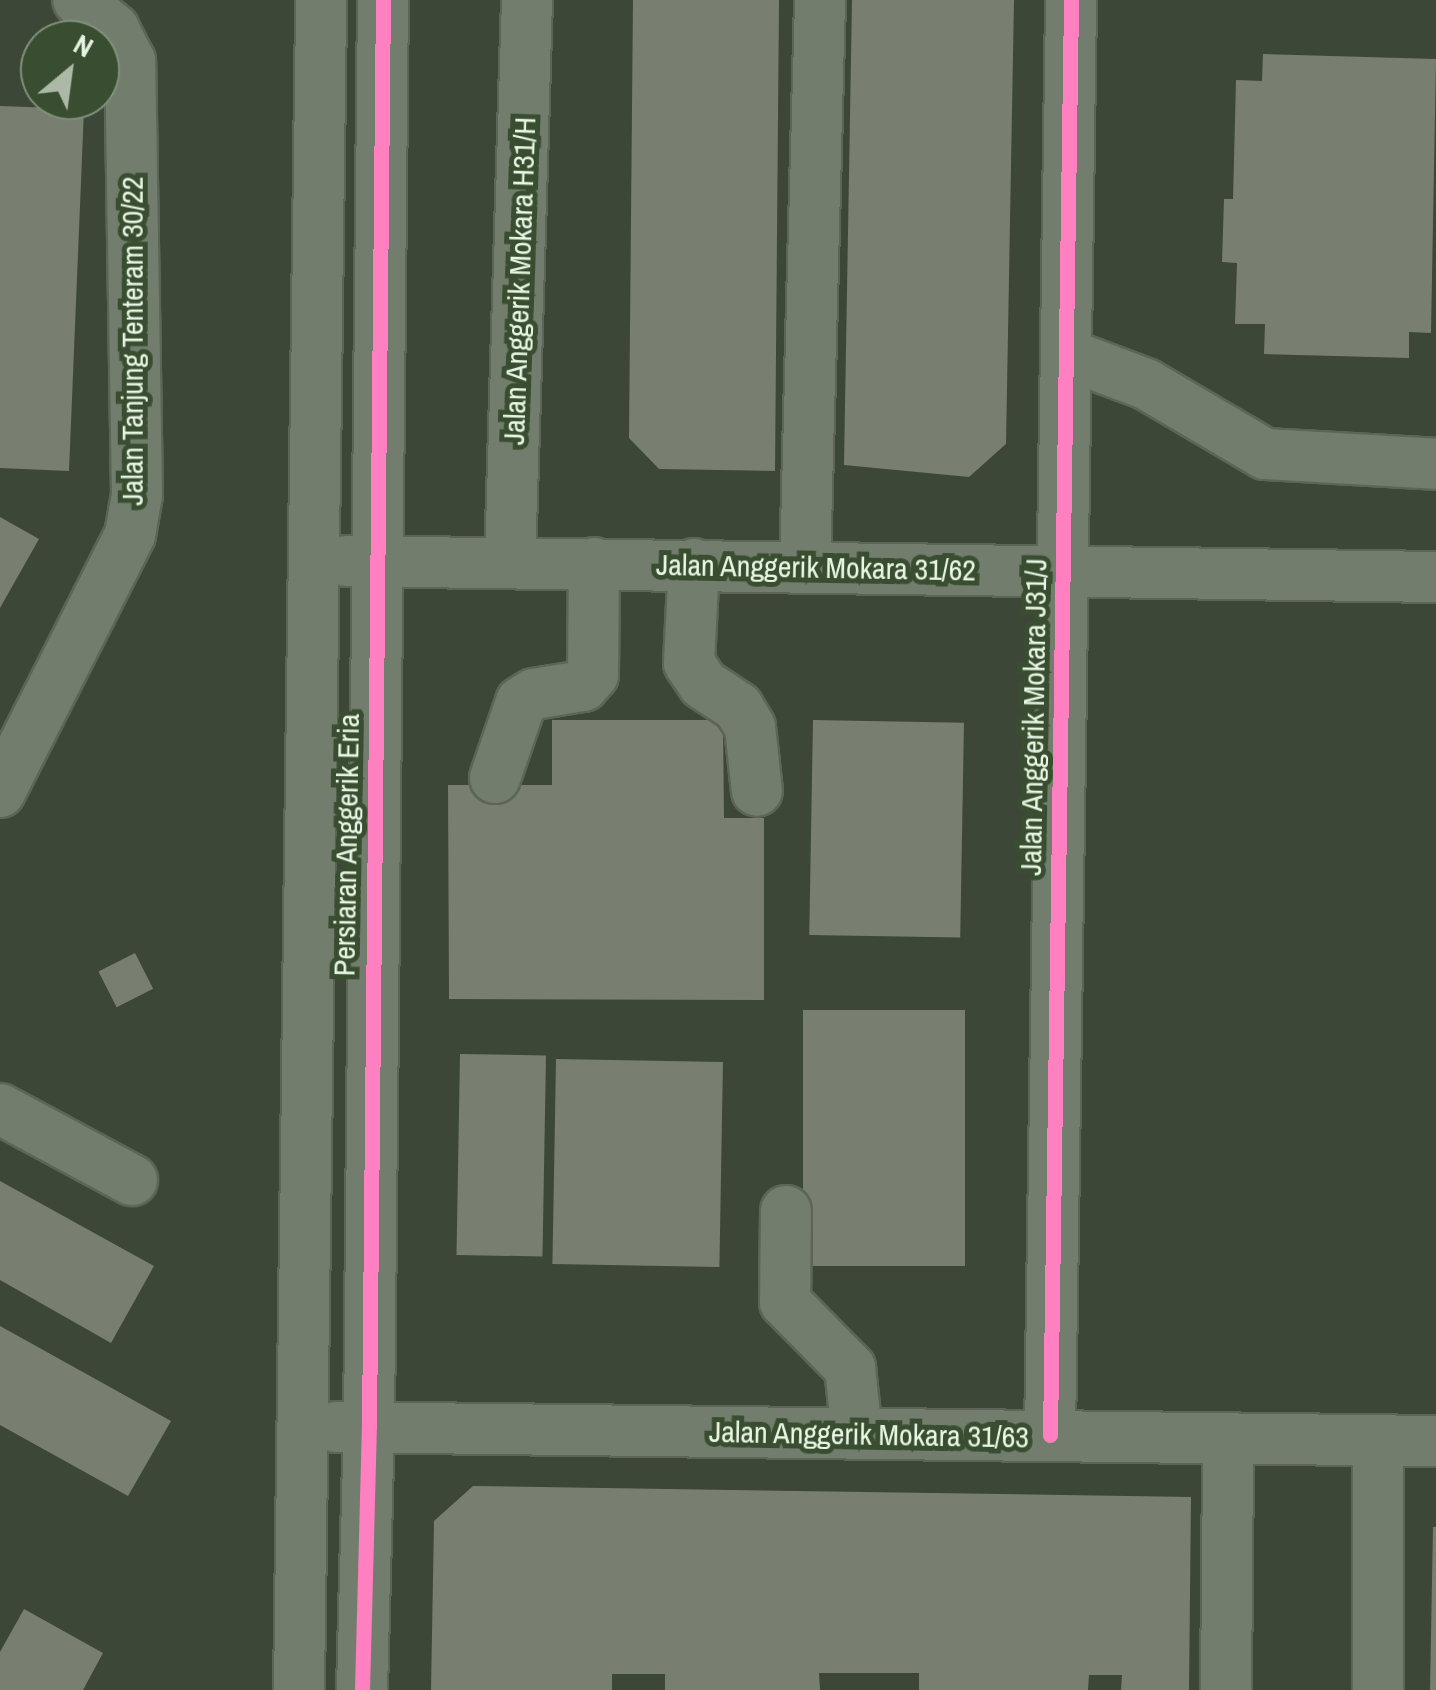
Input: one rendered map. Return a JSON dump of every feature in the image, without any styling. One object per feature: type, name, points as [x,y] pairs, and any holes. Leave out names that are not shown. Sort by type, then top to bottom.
[{"type":"street","name":"Jalan Tanjung Tenteram 30/22","points":[[0,792],[130,535],[138,496],[130,62],[114,29],[78,0]]},
{"type":"street","name":"Persiaran Anggerik Eria","points":[[299,1690],[321,0]]},
{"type":"street","name":"Persiaran Anggerik Eria","points":[[362,1690],[369,1428],[383,0]]},
{"type":"street","name":"Jalan Anggerik Mokara H31/H","points":[[510,562],[528,0]]},
{"type":"street","points":[[805,566],[820,0]]},
{"type":"street","name":"Jalan Anggerik Mokara J31/J","points":[[1050,1436],[1070,0]]},
{"type":"street","points":[[1066,354],[1146,384],[1265,454],[1436,464]]},
{"type":"street","name":"Jalan Anggerik Mokara 31/62","points":[[313,562],[1436,576]]},
{"type":"street","points":[[495,778],[521,702],[534,694],[583,686],[593,675],[594,563]]},
{"type":"street","points":[[694,564],[689,664],[702,684],[738,707],[750,727],[757,791]]},
{"type":"street","points":[[0,1109],[132,1180]]},
{"type":"street","points":[[786,1210],[785,1302],[850,1368],[857,1434]]},
{"type":"street","name":"Jalan Anggerik Mokara 31/63","points":[[303,1426],[1436,1440]]},
{"type":"street","points":[[1226,1690],[1228,1438]]},
{"type":"street","points":[[1378,1440],[1378,1690]]},
{"type":"building","points":[[633,0],[779,0],[775,471],[659,469],[629,438]]},
{"type":"building","points":[[852,0],[1014,0],[1006,444],[969,477],[844,465]]},
{"type":"building","points":[[1263,54],[1436,59],[1431,333],[1409,332],[1409,358],[1264,354],[1265,324],[1235,324],[1237,263],[1222,262],[1224,199],[1233,199],[1236,80],[1262,81]]},
{"type":"building","points":[[0,106],[20,107],[20,120],[84,120],[69,471],[0,468]]},
{"type":"building","points":[[0,517],[39,539],[0,608]]},
{"type":"building","points":[[552,720],[723,720],[724,818],[764,818],[764,1000],[449,999],[448,785],[552,785]]},
{"type":"building","points":[[813,720],[964,723],[960,938],[809,935]]},
{"type":"building","points":[[135,953],[153,989],[117,1007],[98,972]]},
{"type":"building","points":[[803,1010],[965,1010],[965,1266],[803,1266]]},
{"type":"building","points":[[460,1054],[546,1056],[542,1256],[456,1255]]},
{"type":"building","points":[[556,1059],[723,1062],[719,1267],[552,1264]]},
{"type":"building","points":[[0,1181],[154,1266],[111,1343],[0,1280]]},
{"type":"building","points":[[0,1326],[171,1421],[128,1496],[0,1425]]},
{"type":"building","points":[[473,1486],[1191,1497],[1189,1690],[1121,1690],[1122,1675],[1089,1675],[1088,1690],[919,1690],[919,1673],[819,1673],[820,1690],[665,1690],[665,1674],[612,1674],[612,1690],[431,1690],[434,1521]]},
{"type":"building","points":[[1433,1527],[1436,1690],[1430,1690]]},
{"type":"building","points":[[24,1609],[103,1653],[83,1690],[0,1690],[0,1652]]},
{"type":"cycle path","points":[[362,1690],[369,1427],[383,0]]},
{"type":"cycle path","points":[[1050,1435],[1071,0]]}]
